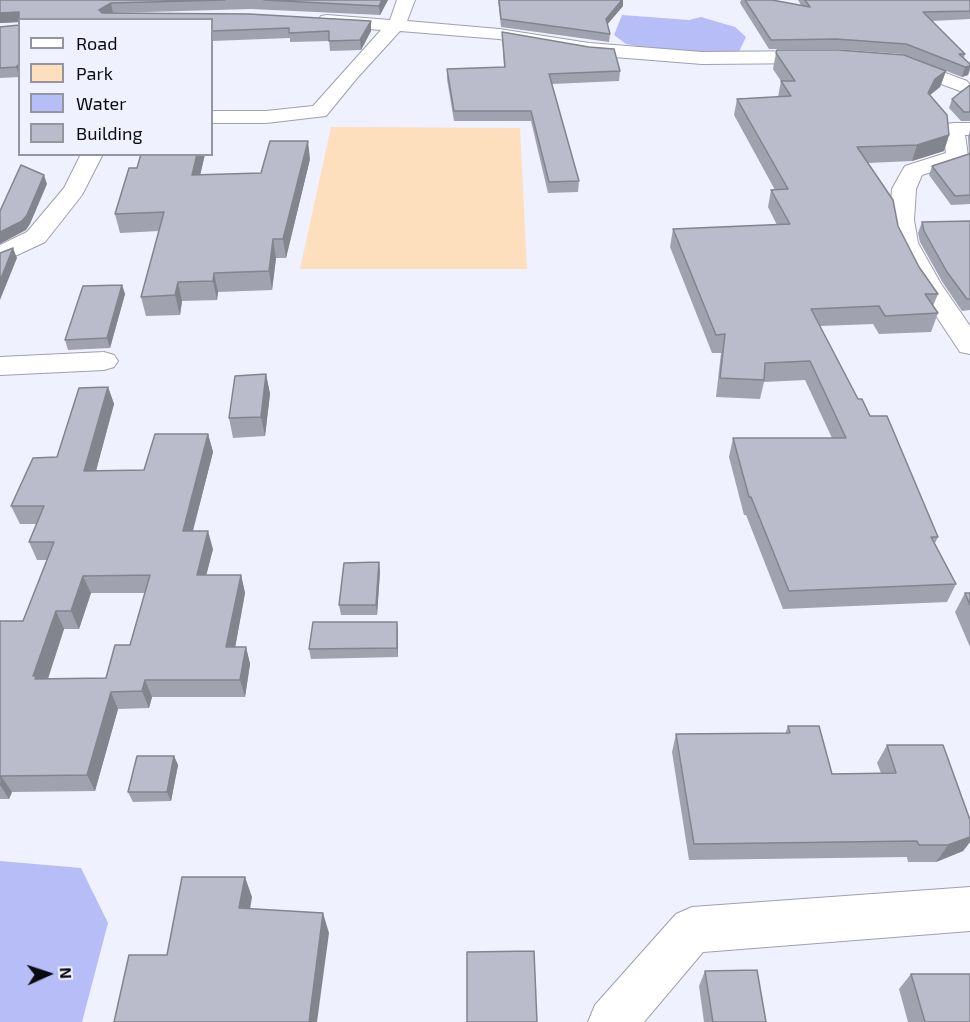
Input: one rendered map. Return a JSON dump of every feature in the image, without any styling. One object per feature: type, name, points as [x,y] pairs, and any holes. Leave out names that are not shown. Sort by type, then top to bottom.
[{"type":"street","points":[[213,117],[266,117],[319,112],[351,73],[397,24],[406,0]]},
{"type":"street","points":[[307,19],[397,24],[499,34],[589,49],[702,58],[834,57]]},
{"type":"street","points":[[880,60],[903,62],[965,84],[951,119],[957,156],[913,171],[904,189],[902,220],[906,243],[928,284],[970,346]]},
{"type":"street","points":[[0,255],[36,237],[74,190],[91,156]]},
{"type":"street","points":[[0,366],[104,361]]},
{"type":"street","points":[[612,1022],[692,930],[970,909]]},
{"type":"green space","points":[[331,127],[520,128],[527,269],[300,269]]},
{"type":"water","points":[[622,15],[689,20],[701,17],[735,27],[746,37],[738,54],[666,52],[626,44],[614,35]]},
{"type":"water","points":[[0,861],[81,868],[108,923],[82,1022],[0,1022]]},
{"type":"building","points":[[0,0],[225,0],[111,3],[99,10],[102,13],[249,14],[371,21],[360,40],[329,41],[329,31],[289,33],[289,28],[213,31],[213,18],[19,18],[19,12],[0,13]]},
{"type":"building","points":[[264,0],[382,0],[379,6]]},
{"type":"building","points":[[499,0],[622,0],[606,19],[610,34],[501,19]]},
{"type":"building","points":[[745,0],[772,0],[810,7],[805,0],[970,0],[970,11],[923,12],[965,54],[959,54],[970,66],[965,67],[906,44],[836,39],[771,40]]},
{"type":"building","points":[[18,25],[18,65],[16,67],[0,68],[0,27]]},
{"type":"building","points":[[502,32],[614,49],[620,71],[549,74],[579,181],[549,182],[531,111],[454,111],[447,69],[505,67]]},
{"type":"building","points":[[777,50],[838,50],[904,55],[946,71],[935,79],[928,93],[947,115],[949,135],[917,145],[857,147],[893,200],[898,226],[919,267],[938,294],[925,294],[938,313],[885,316],[879,306],[811,309],[858,399],[862,399],[870,416],[887,416],[938,537],[931,537],[956,584],[789,591],[751,497],[749,497],[733,438],[846,438],[810,361],[765,363],[764,380],[720,378],[725,334],[716,335],[673,229],[790,224],[771,190],[788,189],[737,99],[791,96],[781,81],[795,81],[776,53]]},
{"type":"building","points":[[970,85],[970,112],[964,112],[952,99]]},
{"type":"building","points":[[270,141],[308,141],[283,239],[273,239],[269,271],[214,273],[213,281],[178,282],[175,295],[141,297],[164,212],[115,214],[129,168],[137,168],[140,156],[197,156],[192,175],[261,173]]},
{"type":"building","points":[[970,153],[970,195],[955,196],[932,166]]},
{"type":"building","points":[[21,165],[44,175],[27,215],[22,221],[0,232],[0,211]]},
{"type":"building","points":[[970,221],[970,299],[967,299],[947,272],[924,231],[922,222]]},
{"type":"building","points":[[13,248],[0,281],[0,253]]},
{"type":"building","points":[[122,285],[107,338],[65,340],[83,286]]},
{"type":"building","points":[[266,374],[261,417],[229,418],[235,376]]},
{"type":"building","points":[[108,387],[84,471],[144,470],[155,434],[208,434],[183,531],[208,531],[197,575],[241,575],[226,647],[246,647],[240,680],[145,680],[142,691],[111,692],[87,775],[1,776],[0,779],[0,621],[23,621],[54,542],[29,542],[44,506],[11,506],[33,458],[57,457],[79,388]],"holes":[[[150,575],[130,645],[115,645],[106,678],[35,679],[36,676],[33,676],[56,611],[71,611],[83,576]]]},
{"type":"building","points":[[379,562],[376,605],[339,605],[344,563]]},
{"type":"building","points":[[965,593],[970,593],[970,605]]},
{"type":"building","points":[[313,622],[397,622],[397,648],[309,649]]},
{"type":"building","points":[[788,726],[819,726],[832,774],[896,773],[887,745],[943,745],[970,820],[970,837],[948,845],[919,845],[917,841],[694,844],[676,734],[790,733]]},
{"type":"building","points":[[137,756],[174,756],[167,792],[128,792]]},
{"type":"building","points":[[182,877],[245,877],[239,908],[323,913],[309,1022],[114,1022],[129,955],[167,955]]},
{"type":"building","points":[[534,951],[537,1022],[467,1022],[467,952]]},
{"type":"building","points":[[757,970],[766,1022],[713,1022],[705,971]]},
{"type":"building","points":[[911,974],[970,974],[970,1022],[925,1022]]}]
